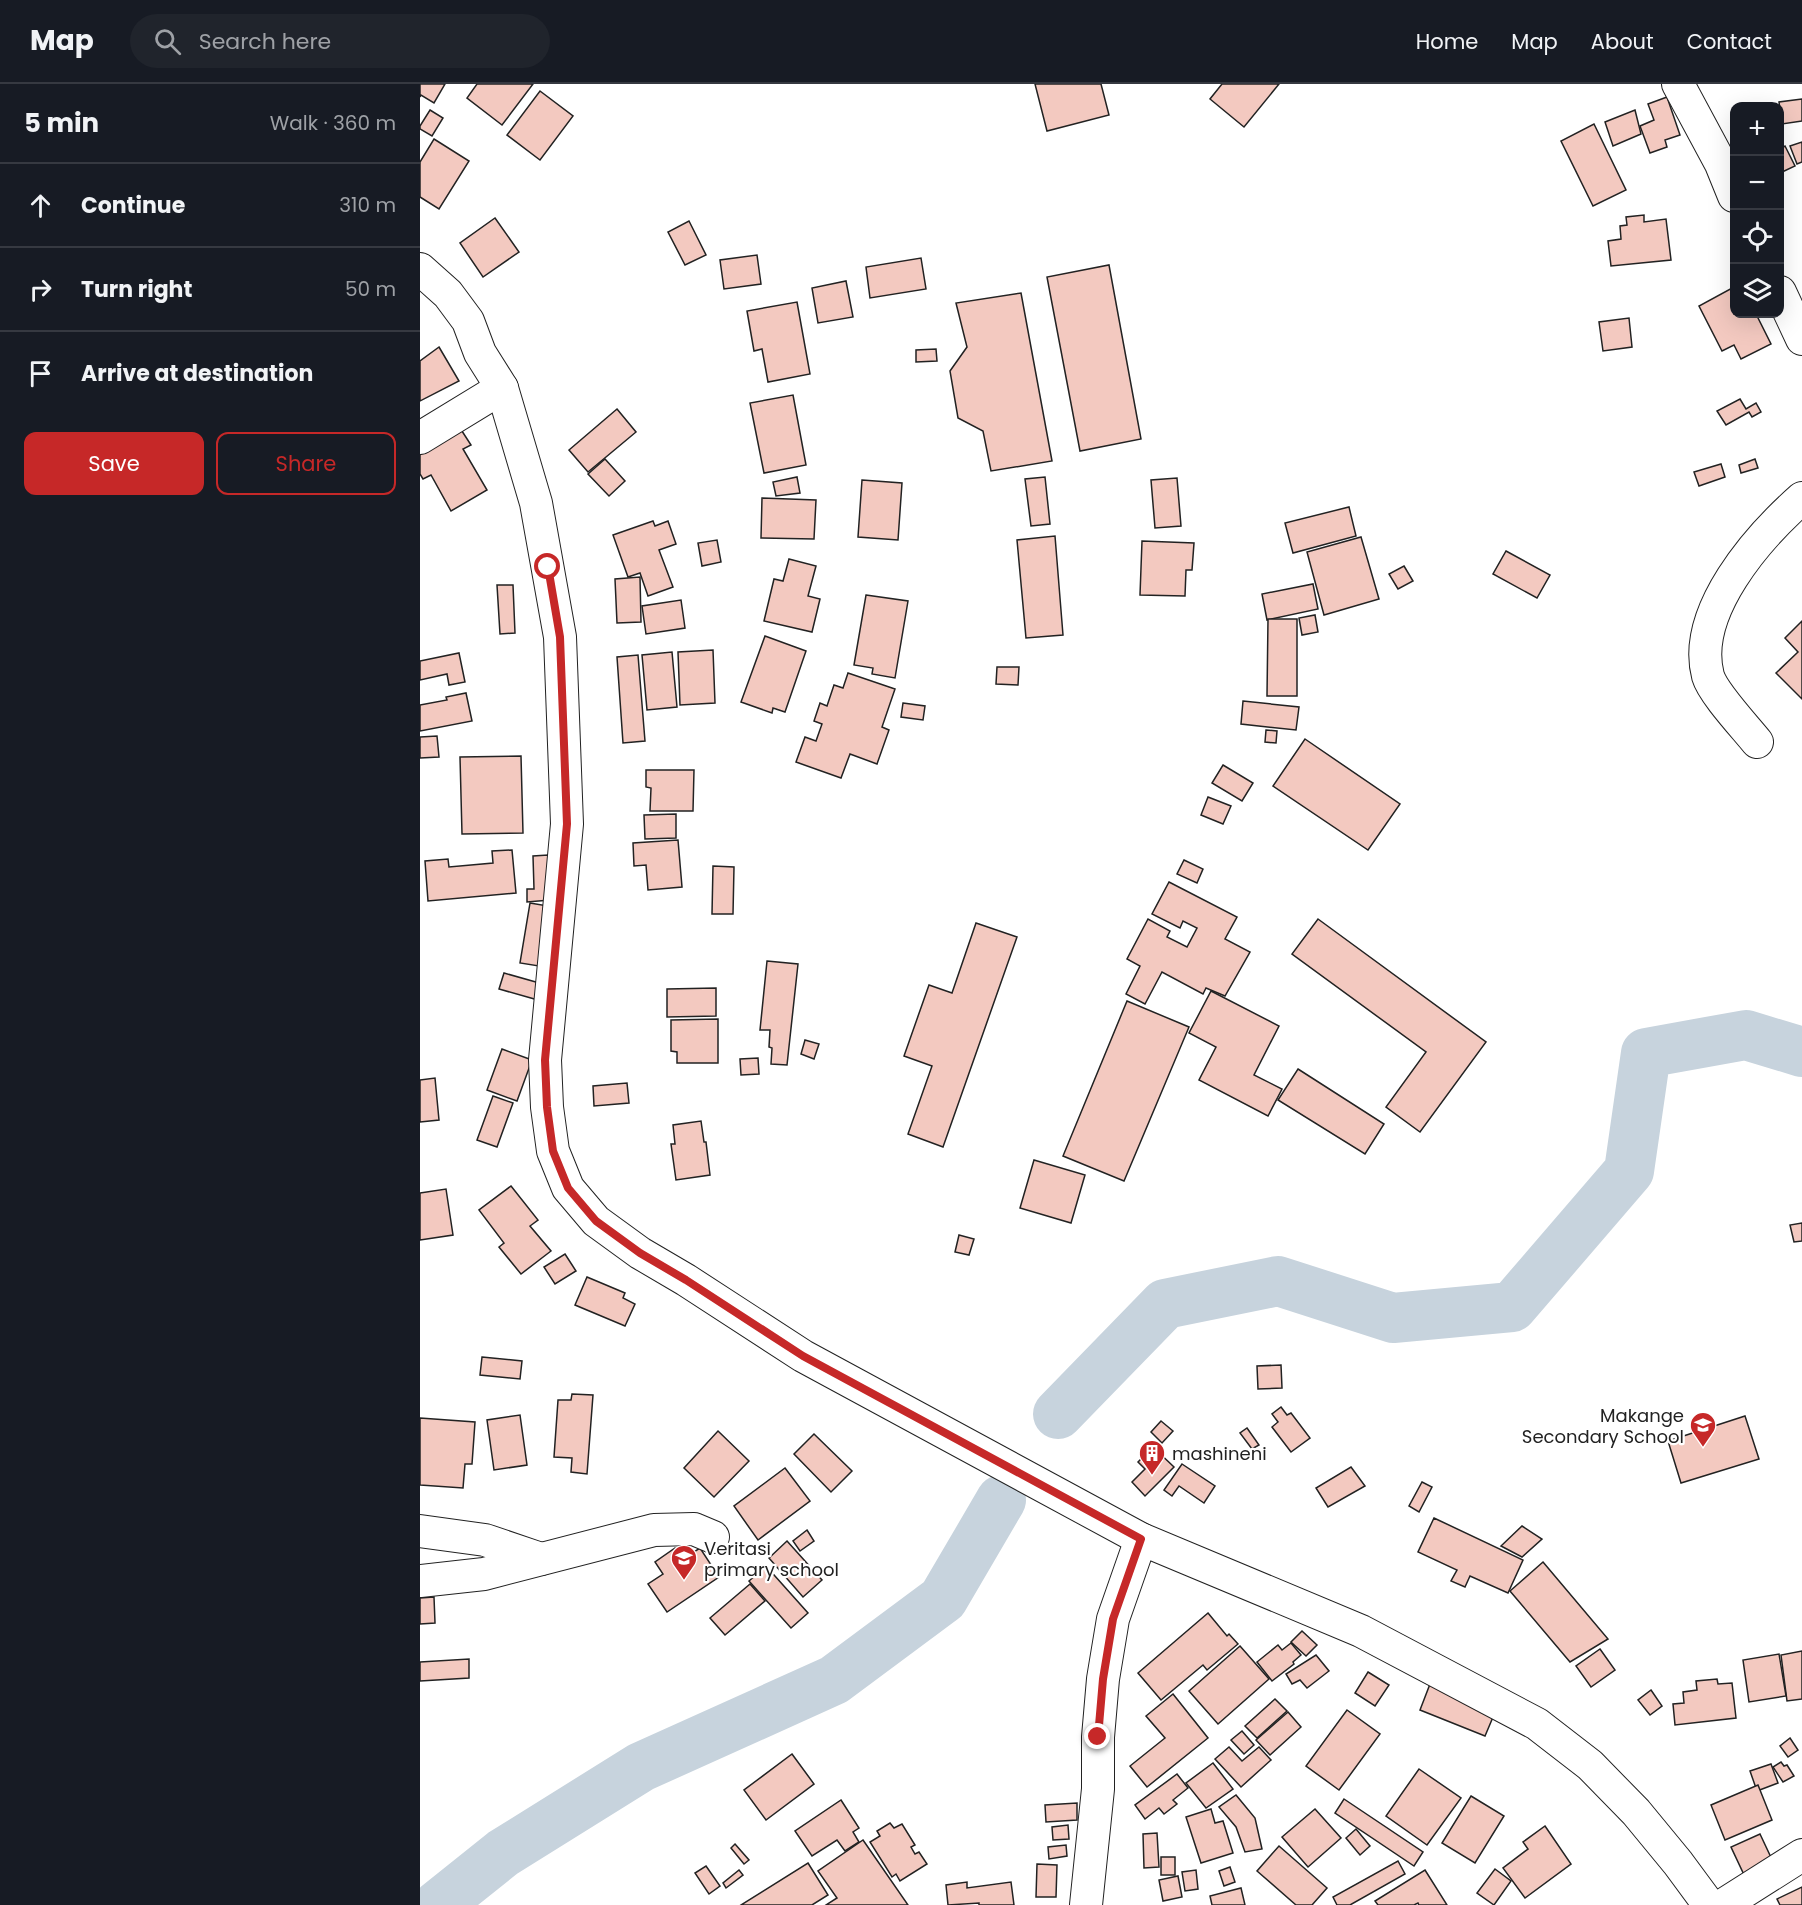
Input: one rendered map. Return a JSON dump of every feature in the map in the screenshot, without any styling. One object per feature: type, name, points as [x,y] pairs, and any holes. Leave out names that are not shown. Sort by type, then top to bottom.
[{"type":"street","points":[[1678,84],[1721,164],[1730,186]]},
{"type":"street","points":[[420,269],[448,294],[468,321],[480,353],[502,388],[536,502],[560,637],[567,824],[545,1060],[547,1107],[553,1151],[568,1188],[596,1221],[640,1253],[803,1356],[1141,1539],[1361,1631],[1537,1724],[1590,1765],[1636,1812],[1709,1905]]},
{"type":"street","points":[[1784,302],[1802,339]]},
{"type":"street","points":[[420,438],[502,388]]},
{"type":"street","points":[[1757,742],[1725,703],[1709,678],[1705,652],[1711,621],[1719,601],[1739,567],[1779,519],[1802,498]]},
{"type":"street","points":[[420,1581],[484,1574],[654,1530],[694,1529],[713,1537]]},
{"type":"street","points":[[420,1531],[485,1540],[541,1559]]},
{"type":"street","points":[[1086,1905],[1098,1789],[1098,1737],[1103,1679],[1113,1619],[1141,1539]]},
{"type":"street","points":[[1723,1905],[1802,1855]]},
{"type":"building","points":[[420,84],[445,84],[434,103],[421,95],[420,97]]},
{"type":"building","points":[[477,84],[533,84],[502,125],[467,98]]},
{"type":"building","points":[[1035,84],[1101,84],[1109,115],[1047,131]]},
{"type":"building","points":[[1222,84],[1279,84],[1244,127],[1210,99]]},
{"type":"building","points":[[540,91],[573,116],[540,160],[507,135]]},
{"type":"building","points":[[1667,97],[1680,135],[1665,140],[1667,147],[1650,153],[1640,126],[1654,120],[1648,104]]},
{"type":"building","points":[[1802,99],[1802,121],[1784,124],[1784,102],[1779,102]]},
{"type":"building","points":[[430,110],[443,118],[432,136],[420,129]]},
{"type":"building","points":[[1635,110],[1641,134],[1613,146],[1605,122]]},
{"type":"building","points":[[1594,124],[1626,190],[1593,206],[1561,141]]},
{"type":"building","points":[[434,139],[469,161],[439,209],[420,197],[420,162]]},
{"type":"building","points":[[1802,142],[1802,162],[1797,164],[1790,146]]},
{"type":"building","points":[[1784,147],[1795,166],[1784,171],[1784,156]]},
{"type":"building","points":[[1644,215],[1644,222],[1666,219],[1671,260],[1611,266],[1608,241],[1621,239],[1620,226],[1627,225],[1626,217]]},
{"type":"building","points":[[495,218],[519,252],[483,277],[460,243]]},
{"type":"building","points":[[689,221],[706,255],[685,265],[668,232]]},
{"type":"building","points":[[757,255],[761,284],[724,289],[720,260]]},
{"type":"building","points":[[921,258],[926,289],[870,298],[866,267]]},
{"type":"building","points":[[1109,265],[1141,439],[1080,451],[1047,277]]},
{"type":"building","points":[[846,281],[853,317],[818,323],[812,288]]},
{"type":"building","points":[[1730,289],[1730,318],[1758,318],[1771,344],[1741,359],[1734,345],[1722,351],[1699,306]]},
{"type":"building","points":[[1021,293],[1052,461],[991,471],[983,431],[958,418],[950,371],[967,347],[956,303]]},
{"type":"building","points":[[797,302],[810,374],[768,382],[762,349],[754,351],[747,311]]},
{"type":"building","points":[[1629,318],[1632,347],[1603,351],[1599,322]]},
{"type":"building","points":[[439,347],[459,381],[420,401],[420,361]]},
{"type":"building","points":[[936,349],[937,361],[916,362],[916,350]]},
{"type":"building","points":[[793,395],[806,465],[764,473],[750,403]]},
{"type":"building","points":[[1740,399],[1746,409],[1756,403],[1761,412],[1752,417],[1749,412],[1726,425],[1717,411]]},
{"type":"building","points":[[617,409],[636,432],[588,472],[569,450]]},
{"type":"building","points":[[460,428],[471,445],[463,449],[487,490],[451,511],[431,475],[423,479],[420,474],[420,451]]},
{"type":"building","points":[[605,459],[625,481],[609,496],[588,474]]},
{"type":"building","points":[[1755,459],[1758,468],[1741,473],[1739,465]]},
{"type":"building","points":[[1721,464],[1725,477],[1699,486],[1694,472]]},
{"type":"building","points":[[797,477],[800,493],[776,496],[773,482]]},
{"type":"building","points":[[1045,477],[1050,524],[1031,526],[1025,479]]},
{"type":"building","points":[[1177,478],[1181,526],[1155,528],[1151,480]]},
{"type":"building","points":[[862,480],[902,483],[898,540],[858,537]]},
{"type":"building","points":[[762,498],[816,500],[814,539],[761,538]]},
{"type":"building","points":[[1349,507],[1356,536],[1293,553],[1285,523]]},
{"type":"building","points":[[653,521],[655,526],[668,521],[676,544],[659,550],[673,587],[648,596],[640,573],[628,577],[613,535]]},
{"type":"building","points":[[1055,536],[1063,635],[1026,638],[1017,540]]},
{"type":"building","points":[[1361,537],[1379,599],[1324,615],[1307,552]]},
{"type":"building","points":[[717,540],[721,562],[702,566],[698,543]]},
{"type":"building","points":[[1142,541],[1194,543],[1192,570],[1186,570],[1185,596],[1140,595]]},
{"type":"building","points":[[1506,551],[1550,575],[1537,598],[1493,574]]},
{"type":"building","points":[[789,559],[816,566],[808,596],[820,599],[812,632],[764,621],[774,579],[783,581]]},
{"type":"building","points":[[1404,566],[1413,581],[1398,589],[1389,574]]},
{"type":"building","points":[[640,577],[641,622],[617,623],[615,579]]},
{"type":"building","points":[[1313,584],[1318,609],[1267,620],[1262,594]]},
{"type":"building","points":[[497,585],[513,585],[515,633],[500,634]]},
{"type":"building","points":[[866,595],[908,601],[895,678],[872,674],[873,668],[854,665]]},
{"type":"building","points":[[681,600],[685,628],[646,634],[642,606]]},
{"type":"building","points":[[1315,615],[1318,632],[1302,635],[1299,618]]},
{"type":"building","points":[[1268,619],[1297,619],[1297,696],[1267,696]]},
{"type":"building","points":[[1802,621],[1802,699],[1776,673],[1798,652],[1785,638]]},
{"type":"building","points":[[765,636],[806,651],[785,712],[773,708],[772,713],[741,702]]},
{"type":"building","points":[[713,650],[715,703],[680,705],[678,652]]},
{"type":"building","points":[[672,652],[677,707],[647,710],[642,655]]},
{"type":"building","points":[[459,653],[465,682],[449,685],[447,674],[420,680],[420,661]]},
{"type":"building","points":[[638,655],[645,741],[623,743],[617,657]]},
{"type":"building","points":[[997,667],[1019,667],[1018,685],[996,684]]},
{"type":"building","points":[[848,673],[895,689],[882,727],[889,730],[877,764],[850,754],[841,778],[796,762],[805,737],[816,741],[822,724],[814,721],[820,703],[827,706],[834,685],[843,688]]},
{"type":"building","points":[[466,693],[472,721],[420,731],[420,705],[447,700],[446,697]]},
{"type":"building","points":[[1243,701],[1299,707],[1296,730],[1241,724]]},
{"type":"building","points":[[903,703],[925,706],[923,720],[901,717]]},
{"type":"building","points":[[1266,730],[1277,731],[1276,743],[1265,742]]},
{"type":"building","points":[[437,736],[439,757],[420,758],[420,737]]},
{"type":"building","points":[[1305,739],[1400,804],[1368,850],[1273,786]]},
{"type":"building","points":[[521,756],[523,833],[462,834],[460,757]]},
{"type":"building","points":[[1223,765],[1253,783],[1242,801],[1212,783]]},
{"type":"building","points":[[646,770],[694,770],[693,811],[650,811],[651,788],[646,787]]},
{"type":"building","points":[[1208,797],[1231,806],[1223,824],[1201,815]]},
{"type":"building","points":[[676,814],[676,838],[645,839],[644,815]]},
{"type":"building","points":[[678,840],[682,887],[648,890],[646,865],[634,866],[633,843]]},
{"type":"building","points":[[512,850],[516,893],[428,901],[425,861],[448,859],[449,867],[493,863],[492,851]]},
{"type":"building","points":[[548,855],[550,900],[527,902],[527,889],[534,889],[533,856]]},
{"type":"building","points":[[1184,860],[1203,869],[1197,883],[1177,874]]},
{"type":"building","points":[[713,866],[734,867],[733,914],[712,914]]},
{"type":"building","points":[[1169,882],[1237,917],[1225,939],[1250,952],[1225,996],[1206,988],[1203,994],[1162,972],[1145,1004],[1126,994],[1140,966],[1127,959],[1148,919],[1170,931],[1167,937],[1187,947],[1197,928],[1183,921],[1180,928],[1152,914]]},
{"type":"building","points":[[530,903],[554,907],[545,967],[520,963]]},
{"type":"building","points":[[1318,919],[1486,1042],[1420,1132],[1386,1107],[1426,1052],[1292,954]]},
{"type":"building","points":[[976,923],[1017,937],[943,1147],[908,1134],[932,1066],[904,1056],[929,985],[952,993]]},
{"type":"building","points":[[767,961],[798,964],[787,1065],[771,1064],[770,1030],[760,1030]]},
{"type":"building","points":[[504,973],[543,984],[538,1000],[499,989]]},
{"type":"building","points":[[716,988],[716,1016],[667,1017],[667,989]]},
{"type":"building","points":[[1211,991],[1279,1026],[1254,1075],[1282,1089],[1268,1116],[1199,1080],[1216,1047],[1189,1033]]},
{"type":"building","points":[[1127,1001],[1189,1027],[1124,1181],[1063,1156]]},
{"type":"building","points":[[718,1019],[718,1063],[677,1063],[677,1052],[671,1051],[671,1020]]},
{"type":"building","points":[[805,1040],[819,1044],[814,1059],[801,1054]]},
{"type":"building","points":[[502,1049],[532,1060],[517,1101],[487,1090]]},
{"type":"building","points":[[758,1058],[759,1074],[741,1075],[740,1059]]},
{"type":"building","points":[[1298,1069],[1384,1124],[1365,1154],[1278,1100]]},
{"type":"building","points":[[435,1078],[439,1120],[420,1122],[420,1080]]},
{"type":"building","points":[[627,1083],[629,1103],[594,1106],[593,1086]]},
{"type":"building","points":[[493,1096],[513,1103],[497,1147],[477,1140]]},
{"type":"building","points":[[701,1121],[710,1175],[676,1180],[671,1144],[675,1144],[673,1125]]},
{"type":"building","points":[[1034,1160],[1085,1175],[1071,1223],[1020,1208]]},
{"type":"building","points":[[511,1186],[538,1220],[530,1226],[551,1251],[521,1274],[499,1247],[504,1243],[479,1210]]},
{"type":"building","points":[[446,1189],[453,1235],[420,1240],[420,1193]]},
{"type":"building","points":[[1802,1223],[1802,1241],[1794,1242],[1790,1225]]},
{"type":"building","points":[[959,1235],[974,1239],[969,1255],[955,1252]]},
{"type":"building","points":[[565,1254],[576,1271],[555,1284],[544,1267]]},
{"type":"building","points":[[587,1277],[625,1293],[623,1298],[635,1304],[625,1326],[575,1305]]},
{"type":"building","points":[[482,1357],[522,1361],[520,1379],[480,1375]]},
{"type":"building","points":[[1281,1365],[1282,1388],[1258,1389],[1257,1366]]},
{"type":"building","points":[[572,1394],[593,1395],[587,1474],[571,1472],[572,1458],[554,1457],[558,1400],[571,1400]]},
{"type":"building","points":[[1281,1407],[1287,1415],[1291,1413],[1310,1438],[1291,1452],[1272,1427],[1278,1422],[1272,1414]]},
{"type":"building","points":[[520,1415],[527,1465],[494,1470],[487,1420]]},
{"type":"building","points":[[1745,1416],[1759,1459],[1681,1483],[1668,1441]]},
{"type":"building","points":[[420,1418],[475,1422],[472,1464],[465,1464],[463,1488],[420,1485]]},
{"type":"building","points":[[1161,1421],[1173,1431],[1162,1443],[1151,1432]]},
{"type":"building","points":[[1247,1428],[1259,1445],[1252,1449],[1240,1433]]},
{"type":"building","points":[[718,1431],[749,1461],[714,1497],[684,1468]]},
{"type":"building","points":[[814,1434],[852,1471],[831,1492],[794,1454]]},
{"type":"building","name":"mashineni","points":[[1153,1447],[1174,1467],[1145,1496],[1132,1482],[1145,1469],[1138,1462]]},
{"type":"building","points":[[1182,1464],[1215,1486],[1204,1503],[1179,1486],[1172,1496],[1164,1490]]},
{"type":"building","points":[[1351,1467],[1365,1486],[1328,1507],[1316,1488]]},
{"type":"building","points":[[785,1468],[810,1501],[758,1540],[734,1506]]},
{"type":"building","points":[[1422,1482],[1432,1487],[1419,1512],[1409,1506]]},
{"type":"building","points":[[1434,1518],[1523,1560],[1508,1593],[1470,1576],[1465,1587],[1451,1581],[1457,1570],[1418,1552]]},
{"type":"building","points":[[1522,1526],[1542,1539],[1522,1557],[1501,1546]]},
{"type":"building","points":[[807,1530],[814,1541],[800,1551],[793,1541]]},
{"type":"building","points":[[787,1541],[822,1580],[803,1597],[769,1558]]},
{"type":"building","name":"Veritasi primary school","points":[[675,1548],[683,1559],[700,1548],[719,1577],[667,1612],[648,1584],[663,1574],[655,1562]]},
{"type":"building","points":[[1543,1562],[1608,1639],[1570,1662],[1510,1591]]},
{"type":"building","points":[[766,1566],[808,1613],[791,1628],[749,1581]]},
{"type":"building","points":[[750,1584],[765,1601],[725,1635],[710,1618]]},
{"type":"building","points":[[434,1597],[435,1623],[420,1624],[420,1598]]},
{"type":"building","points":[[1208,1613],[1227,1636],[1229,1634],[1238,1644],[1207,1670],[1203,1665],[1161,1700],[1138,1673]]},
{"type":"building","points":[[1302,1631],[1317,1645],[1306,1656],[1291,1642]]},
{"type":"building","points":[[1291,1643],[1301,1655],[1293,1662],[1294,1664],[1272,1681],[1257,1662],[1278,1645],[1282,1650]]},
{"type":"building","points":[[1240,1646],[1269,1679],[1218,1724],[1189,1691]]},
{"type":"building","points":[[1600,1649],[1615,1670],[1591,1687],[1576,1666]]},
{"type":"building","points":[[1802,1651],[1802,1699],[1787,1701],[1781,1655]]},
{"type":"building","points":[[1779,1654],[1786,1696],[1749,1702],[1743,1660]]},
{"type":"building","points":[[1316,1655],[1329,1671],[1307,1688],[1300,1680],[1292,1684],[1286,1674]]},
{"type":"building","points":[[469,1659],[469,1678],[420,1681],[420,1662]]},
{"type":"building","points":[[1368,1672],[1389,1685],[1375,1706],[1355,1693]]},
{"type":"building","points":[[1717,1679],[1718,1684],[1732,1683],[1736,1718],[1675,1725],[1673,1704],[1684,1703],[1683,1692],[1697,1690],[1696,1681]]},
{"type":"building","points":[[1430,1684],[1496,1710],[1485,1736],[1420,1710]]},
{"type":"building","points":[[1651,1690],[1662,1706],[1650,1715],[1638,1700]]},
{"type":"building","points":[[1173,1694],[1208,1738],[1147,1787],[1130,1766],[1165,1738],[1146,1716]]},
{"type":"building","points":[[1275,1699],[1287,1711],[1257,1738],[1245,1726]]},
{"type":"building","points":[[1347,1710],[1380,1734],[1339,1790],[1306,1766]]},
{"type":"building","points":[[1288,1712],[1301,1727],[1270,1755],[1256,1740]]},
{"type":"building","points":[[1242,1731],[1254,1745],[1244,1754],[1231,1740]]},
{"type":"building","points":[[1790,1738],[1798,1750],[1788,1757],[1780,1746]]},
{"type":"building","points":[[1229,1747],[1242,1761],[1259,1747],[1271,1760],[1241,1787],[1215,1759]]},
{"type":"building","points":[[792,1754],[814,1784],[766,1820],[744,1790]]},
{"type":"building","points":[[1781,1762],[1784,1766],[1787,1765],[1794,1776],[1783,1782],[1773,1767]]},
{"type":"building","points":[[1213,1763],[1233,1789],[1206,1808],[1186,1783]]},
{"type":"building","points":[[1771,1764],[1778,1783],[1757,1791],[1750,1771]]},
{"type":"building","points":[[1419,1769],[1461,1798],[1427,1845],[1386,1816]]},
{"type":"building","points":[[1177,1774],[1188,1788],[1173,1800],[1177,1804],[1164,1814],[1159,1808],[1145,1819],[1135,1805]]},
{"type":"building","points":[[1758,1785],[1772,1820],[1725,1840],[1711,1805]]},
{"type":"building","points":[[1236,1795],[1255,1818],[1262,1849],[1245,1852],[1236,1827],[1219,1807]]},
{"type":"building","points":[[1471,1796],[1504,1816],[1475,1863],[1442,1843]]},
{"type":"building","points":[[1344,1799],[1423,1852],[1414,1866],[1335,1813]]},
{"type":"building","points":[[841,1800],[859,1828],[853,1832],[859,1842],[845,1851],[837,1840],[812,1856],[795,1831]]},
{"type":"building","points":[[1077,1803],[1077,1820],[1046,1822],[1045,1805]]},
{"type":"building","points":[[1211,1809],[1215,1823],[1223,1821],[1233,1853],[1201,1863],[1186,1817]]},
{"type":"building","points":[[1315,1809],[1341,1838],[1308,1867],[1282,1837]]},
{"type":"building","points":[[890,1823],[894,1828],[902,1824],[915,1845],[911,1847],[915,1854],[919,1852],[927,1864],[900,1881],[896,1874],[892,1877],[870,1842],[880,1836],[877,1831]]},
{"type":"building","points":[[1068,1825],[1069,1839],[1053,1840],[1052,1827]]},
{"type":"building","points":[[1545,1826],[1571,1864],[1525,1898],[1503,1868],[1528,1849],[1523,1842]]},
{"type":"building","points":[[1356,1829],[1370,1846],[1360,1855],[1346,1838]]},
{"type":"building","points":[[1157,1833],[1159,1867],[1144,1868],[1143,1834]]},
{"type":"building","points":[[1760,1834],[1775,1866],[1746,1879],[1731,1847]]},
{"type":"building","points":[[863,1840],[908,1905],[826,1905],[837,1898],[818,1871]]},
{"type":"building","points":[[735,1844],[749,1860],[744,1864],[731,1848]]},
{"type":"building","points":[[1066,1845],[1067,1856],[1049,1859],[1048,1847]]},
{"type":"building","points":[[1279,1846],[1327,1888],[1312,1905],[1296,1905],[1257,1871]]},
{"type":"building","points":[[1161,1857],[1175,1857],[1175,1875],[1161,1875]]},
{"type":"building","points":[[1398,1861],[1405,1874],[1350,1905],[1337,1905],[1333,1897]]},
{"type":"building","points":[[808,1863],[828,1895],[812,1905],[741,1905]]},
{"type":"building","points":[[1037,1864],[1057,1865],[1056,1897],[1036,1897]]},
{"type":"building","points":[[706,1866],[720,1886],[709,1894],[695,1873]]},
{"type":"building","points":[[1230,1867],[1235,1882],[1224,1886],[1219,1871]]},
{"type":"building","points":[[1495,1869],[1511,1881],[1494,1905],[1477,1893]]},
{"type":"building","points":[[739,1870],[743,1875],[726,1888],[723,1883]]},
{"type":"building","points":[[1196,1870],[1198,1889],[1185,1891],[1182,1872]]},
{"type":"building","points":[[1425,1870],[1447,1905],[1419,1905],[1418,1903],[1378,1905],[1375,1901]]},
{"type":"building","points":[[1178,1876],[1182,1897],[1163,1901],[1159,1880]]},
{"type":"building","points":[[967,1882],[967,1888],[1011,1882],[1014,1905],[979,1905],[979,1903],[948,1905],[946,1885]]},
{"type":"building","points":[[1802,1887],[1802,1905],[1780,1905],[1777,1899]]},
{"type":"building","points":[[1241,1888],[1245,1905],[1212,1905],[1210,1896]]},
{"type":"waterway","points":[[1058,1414],[1165,1304],[1278,1281],[1393,1318],[1512,1307],[1629,1171],[1646,1053],[1746,1035],[1802,1052]]},
{"type":"waterway","points":[[438,1905],[503,1853],[641,1767],[834,1680],[943,1599],[1001,1500]]},
{"type":"place","name":"Makange Secondary School","points":[[1703,1448]]},
{"type":"place","name":"mashineni","points":[[1152,1476]]},
{"type":"place","name":"Veritasi primary school","points":[[684,1581]]},
{"type":"route","points":[[548,567],[560,637],[567,824],[545,1060],[547,1107],[553,1151],[568,1188],[596,1221],[640,1253],[803,1356],[1141,1539],[1113,1619],[1103,1679],[1098,1737]]}]
